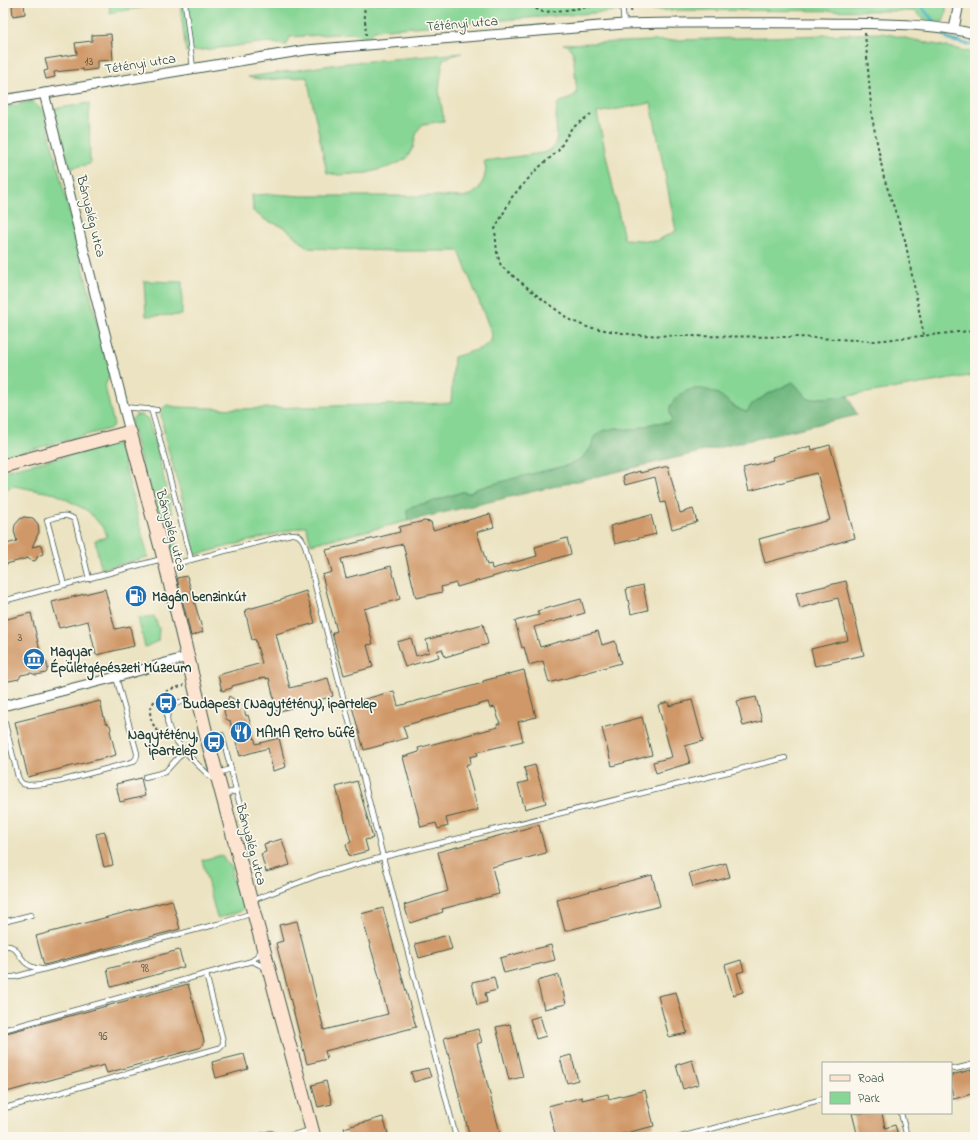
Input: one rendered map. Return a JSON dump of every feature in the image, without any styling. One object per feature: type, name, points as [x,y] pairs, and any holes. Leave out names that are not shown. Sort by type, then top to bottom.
[{"type":"street","points":[[951,28],[958,12],[958,3]]},
{"type":"street","name":"Tétényi utca","points":[[3,100],[306,50],[624,24],[677,22],[865,24],[951,28],[975,34]]},
{"type":"street","name":"Bányalég utca","points":[[44,93],[123,407],[165,563],[216,773],[313,1134]]},
{"type":"street","points":[[3,466],[130,432]]},
{"type":"street","points":[[3,706],[187,657]]},
{"type":"lane","points":[[185,3],[193,68]]},
{"type":"lane","points":[[622,3],[624,24]]},
{"type":"lane","points":[[123,407],[156,410]]},
{"type":"lane","points":[[151,409],[191,560]]},
{"type":"lane","points":[[64,585],[47,520],[70,516],[75,520],[89,578]]},
{"type":"lane","points":[[3,601],[89,578],[165,563],[191,560],[291,534],[298,534],[302,538],[456,1137]]},
{"type":"lane","points":[[3,716],[18,777],[23,784],[33,785],[61,781],[132,762],[136,760],[137,754],[116,677]]},
{"type":"lane","points":[[197,698],[172,706],[167,716],[169,727],[174,738],[184,751],[221,790],[236,791]]},
{"type":"lane","points":[[222,735],[240,805]]},
{"type":"lane","points":[[145,777],[165,772],[184,751]]},
{"type":"lane","points":[[3,977],[14,977],[43,970],[218,924],[319,875],[383,857],[785,758]]},
{"type":"lane","points":[[216,773],[231,769]]},
{"type":"lane","points":[[3,922],[31,914]]},
{"type":"lane","points":[[252,961],[260,950],[262,942]]},
{"type":"lane","points":[[3,946],[10,946],[15,949],[30,966],[43,970]]},
{"type":"lane","points":[[3,1030],[252,961],[265,966],[270,972]]},
{"type":"lane","points":[[5,1108],[219,1048],[223,1044],[223,1041],[206,974]]},
{"type":"lane","points":[[952,1068],[955,1069],[975,1064]]},
{"type":"lane","points":[[682,1137],[822,1099]]},
{"type":"lane","points":[[901,1114],[907,1137]]},
{"type":"lane","points":[[257,1137],[271,1133],[280,1137]]},
{"type":"lane","points":[[286,1137],[313,1134]]},
{"type":"path","points":[[364,3],[367,45]]},
{"type":"path","points":[[525,3],[532,8],[543,12],[589,7],[598,3]]},
{"type":"path","points":[[865,24],[872,117],[884,178],[905,240],[924,336]]},
{"type":"path","points":[[591,114],[571,129],[558,151],[536,169],[512,198],[495,229],[497,253],[501,266],[570,320],[587,327],[636,335],[797,337],[875,341],[975,331]]},
{"type":"path","points":[[180,755],[156,729],[150,716],[152,703],[160,695],[186,684],[186,682]]},
{"type":"green space","points":[[109,3],[169,3],[110,13]]},
{"type":"green space","points":[[180,3],[946,3],[946,13],[943,22],[927,22],[915,11],[631,10],[375,30],[368,37],[352,33],[290,37],[286,46],[269,42],[186,52]]},
{"type":"green space","points":[[882,33],[975,53],[975,375],[848,396],[808,399],[793,382],[768,394],[752,404],[748,412],[742,411],[718,395],[706,390],[668,423],[655,423],[633,430],[616,428],[594,437],[591,448],[582,458],[569,465],[476,489],[470,493],[462,492],[413,506],[407,510],[408,521],[311,544],[306,526],[195,555],[186,512],[165,438],[161,414],[162,409],[167,405],[177,407],[241,409],[451,403],[454,357],[482,348],[491,341],[492,334],[459,251],[388,251],[308,248],[284,227],[265,220],[253,211],[252,195],[463,197],[473,194],[479,188],[484,179],[486,169],[484,161],[543,153],[555,144],[557,135],[556,115],[558,103],[569,99],[577,93],[573,52],[567,45],[563,44]],"holes":[[[651,103],[676,231],[656,241],[624,239],[597,113]]]},
{"type":"green space","points":[[462,53],[443,59],[439,90],[444,121],[423,124],[417,131],[413,148],[406,159],[392,166],[367,173],[339,175],[327,173],[307,77],[263,80],[248,77],[346,63]]},
{"type":"green space","points":[[32,101],[44,112],[110,374],[105,386],[114,425],[109,429],[3,457],[3,108]]},
{"type":"green space","points":[[89,103],[90,164],[70,168],[53,109]]},
{"type":"green space","points":[[144,281],[182,282],[182,315],[146,316]]},
{"type":"green space","points":[[793,382],[808,399],[848,396],[857,415],[408,521],[407,510],[413,506],[462,492],[470,493],[476,489],[569,465],[582,458],[591,448],[594,437],[602,431],[616,428],[633,430],[655,423],[668,423],[672,419],[670,415],[671,404],[688,390],[699,389],[712,391],[739,409],[747,412],[752,404],[768,394]]},
{"type":"green space","points":[[136,415],[142,415],[148,419],[157,449],[174,522],[177,550],[176,557],[171,559],[163,556],[131,420]]},
{"type":"green space","points":[[116,444],[120,447],[148,557],[101,569],[95,540],[107,537],[105,530],[88,511],[56,494],[14,486],[3,490],[3,471]]},
{"type":"green space","points":[[154,616],[159,629],[158,641],[145,647],[138,618]]},
{"type":"green space","points":[[222,855],[225,861],[233,868],[231,875],[235,885],[244,897],[247,907],[239,912],[217,918],[202,860]]},
{"type":"building","points":[[13,3],[24,3],[25,14],[13,16]]},
{"type":"building","points":[[111,34],[113,60],[97,61],[97,69],[54,72],[55,77],[46,79],[44,71],[48,70],[45,59],[77,54],[75,43],[92,41],[92,35]]},
{"type":"building","points":[[830,445],[855,538],[765,563],[759,539],[830,520],[817,473],[749,491],[743,468],[773,460],[772,457],[811,446],[812,450]]},
{"type":"building","points":[[668,466],[680,513],[693,509],[697,522],[672,529],[665,502],[661,503],[655,477],[625,485],[623,476],[639,471],[640,473]]},
{"type":"building","points":[[490,514],[494,527],[477,532],[487,565],[491,564],[492,569],[537,556],[535,547],[567,538],[571,554],[457,587],[456,583],[441,587],[442,592],[416,598],[403,544],[341,559],[346,578],[391,566],[400,599],[364,609],[373,644],[367,645],[373,667],[344,675],[332,633],[337,631],[322,575],[332,572],[326,550],[400,532],[399,527],[424,521],[431,522],[433,530]]},
{"type":"building","points":[[651,515],[656,534],[615,544],[610,526]]},
{"type":"building","points":[[24,517],[33,518],[38,524],[39,532],[32,547],[41,545],[43,554],[38,556],[35,561],[28,558],[3,565],[3,545],[17,541],[14,531],[15,525]]},
{"type":"building","points":[[187,576],[203,632],[191,636],[177,578]]},
{"type":"building","points":[[846,581],[864,655],[815,666],[811,649],[848,640],[838,598],[800,608],[796,593]]},
{"type":"building","points":[[643,585],[648,610],[631,614],[626,589]]},
{"type":"building","points":[[105,589],[115,629],[130,626],[134,646],[96,655],[88,621],[59,628],[52,602]]},
{"type":"building","points":[[306,591],[315,623],[276,634],[290,688],[328,678],[333,696],[277,712],[269,678],[266,679],[266,677],[232,686],[232,688],[222,691],[218,675],[262,663],[255,639],[252,640],[245,610]]},
{"type":"building","points":[[581,599],[585,613],[534,627],[540,647],[598,631],[602,645],[615,641],[621,663],[549,683],[543,661],[529,665],[524,647],[522,648],[515,621],[539,615],[537,611]]},
{"type":"building","points":[[31,613],[42,659],[46,661],[48,668],[46,673],[36,675],[31,673],[21,675],[19,679],[9,681],[4,680],[3,620]]},
{"type":"building","points":[[483,624],[488,644],[445,657],[442,649],[437,651],[439,657],[405,667],[397,642],[411,638],[416,656],[429,652],[426,640]]},
{"type":"building","points":[[524,670],[536,717],[518,722],[523,741],[477,752],[478,755],[470,757],[471,763],[466,765],[478,810],[446,818],[448,826],[438,829],[436,823],[421,827],[403,757],[419,752],[418,748],[498,727],[497,724],[500,724],[495,707],[490,708],[488,702],[403,726],[407,738],[364,750],[351,703],[394,691],[398,706],[483,683],[483,681]]},
{"type":"building","points":[[229,696],[243,705],[246,716],[248,715],[256,744],[279,738],[286,767],[273,771],[268,748],[240,756],[230,721],[226,719],[224,711]]},
{"type":"building","points":[[756,697],[762,721],[743,726],[737,701]]},
{"type":"building","points":[[692,700],[703,741],[685,746],[690,763],[656,773],[653,762],[672,757],[658,705],[668,702],[669,706]]},
{"type":"building","points":[[100,701],[105,722],[110,725],[116,755],[28,777],[15,722]]},
{"type":"building","points":[[642,717],[652,755],[612,766],[602,728]]},
{"type":"building","points":[[535,765],[546,803],[525,809],[518,784],[528,781],[524,768]]},
{"type":"building","points":[[141,778],[145,796],[120,802],[116,784]]},
{"type":"building","points":[[357,781],[373,838],[365,840],[368,851],[349,856],[346,844],[351,842],[336,787]]},
{"type":"building","points":[[539,825],[546,853],[492,867],[499,894],[442,909],[443,912],[410,923],[404,905],[448,891],[438,852]]},
{"type":"building","points":[[105,832],[113,865],[104,867],[96,834]]},
{"type":"building","points":[[282,839],[290,865],[266,872],[261,854],[266,852],[264,844]]},
{"type":"building","points":[[726,863],[730,877],[693,887],[689,873]]},
{"type":"building","points":[[652,875],[660,906],[565,931],[557,900]]},
{"type":"building","points":[[172,900],[180,929],[44,965],[36,936]]},
{"type":"building","points":[[383,908],[416,1027],[325,1051],[327,1059],[307,1064],[276,943],[283,941],[279,925],[297,921],[324,1030],[388,1014],[381,983],[361,914]]},
{"type":"building","points":[[448,935],[452,949],[419,958],[415,944]]},
{"type":"building","points":[[551,945],[555,960],[504,973],[500,958]]},
{"type":"building","points":[[179,950],[184,967],[111,987],[107,969]]},
{"type":"building","points":[[741,960],[744,971],[737,973],[743,992],[733,995],[725,965]]},
{"type":"building","points":[[559,975],[566,1004],[544,1009],[537,981]]},
{"type":"building","points":[[494,977],[497,990],[485,993],[487,1002],[477,1005],[472,982]]},
{"type":"building","points":[[188,984],[204,1041],[201,1047],[107,1073],[104,1065],[3,1093],[3,1034]]},
{"type":"building","points":[[676,992],[687,1033],[669,1037],[658,996]]},
{"type":"building","points":[[540,1016],[546,1036],[536,1039],[530,1019]]},
{"type":"building","points":[[510,1024],[523,1077],[509,1080],[496,1027]]},
{"type":"building","points":[[478,1029],[482,1042],[477,1044],[501,1137],[470,1137],[444,1038]]},
{"type":"building","points":[[244,1054],[248,1069],[216,1078],[212,1062]]},
{"type":"building","points":[[571,1055],[578,1080],[567,1083],[560,1058]]},
{"type":"building","points":[[692,1060],[699,1084],[683,1089],[676,1065]]},
{"type":"building","points":[[428,1068],[431,1077],[414,1082],[411,1072]]},
{"type":"building","points":[[975,1069],[975,1093],[954,1099],[952,1091],[952,1075]]},
{"type":"building","points":[[326,1081],[332,1104],[318,1107],[312,1085]]},
{"type":"building","points":[[645,1090],[654,1126],[610,1137],[556,1137],[548,1106],[582,1097],[582,1100],[608,1094],[609,1099]]},
{"type":"building","points":[[852,1114],[882,1114],[885,1128],[895,1125],[898,1135],[891,1137],[858,1137]]},
{"type":"building","points":[[383,1117],[389,1137],[347,1137],[344,1128]]},
{"type":"waterway","points":[[918,3],[937,25]]},
{"type":"waterway","points":[[940,30],[949,40],[975,46]]},
{"type":"place","name":"Magán benzinkút","points":[[136,596]]},
{"type":"place","name":"Magyar Épületgépészeti Múzeum","points":[[34,659]]},
{"type":"place","name":"Budapest (Nagytétény), ipartelep","points":[[166,703]]},
{"type":"place","name":"MAMA Retro büfé","points":[[241,732]]},
{"type":"place","name":"Nagytétény, ipartelep","points":[[214,742]]}]
